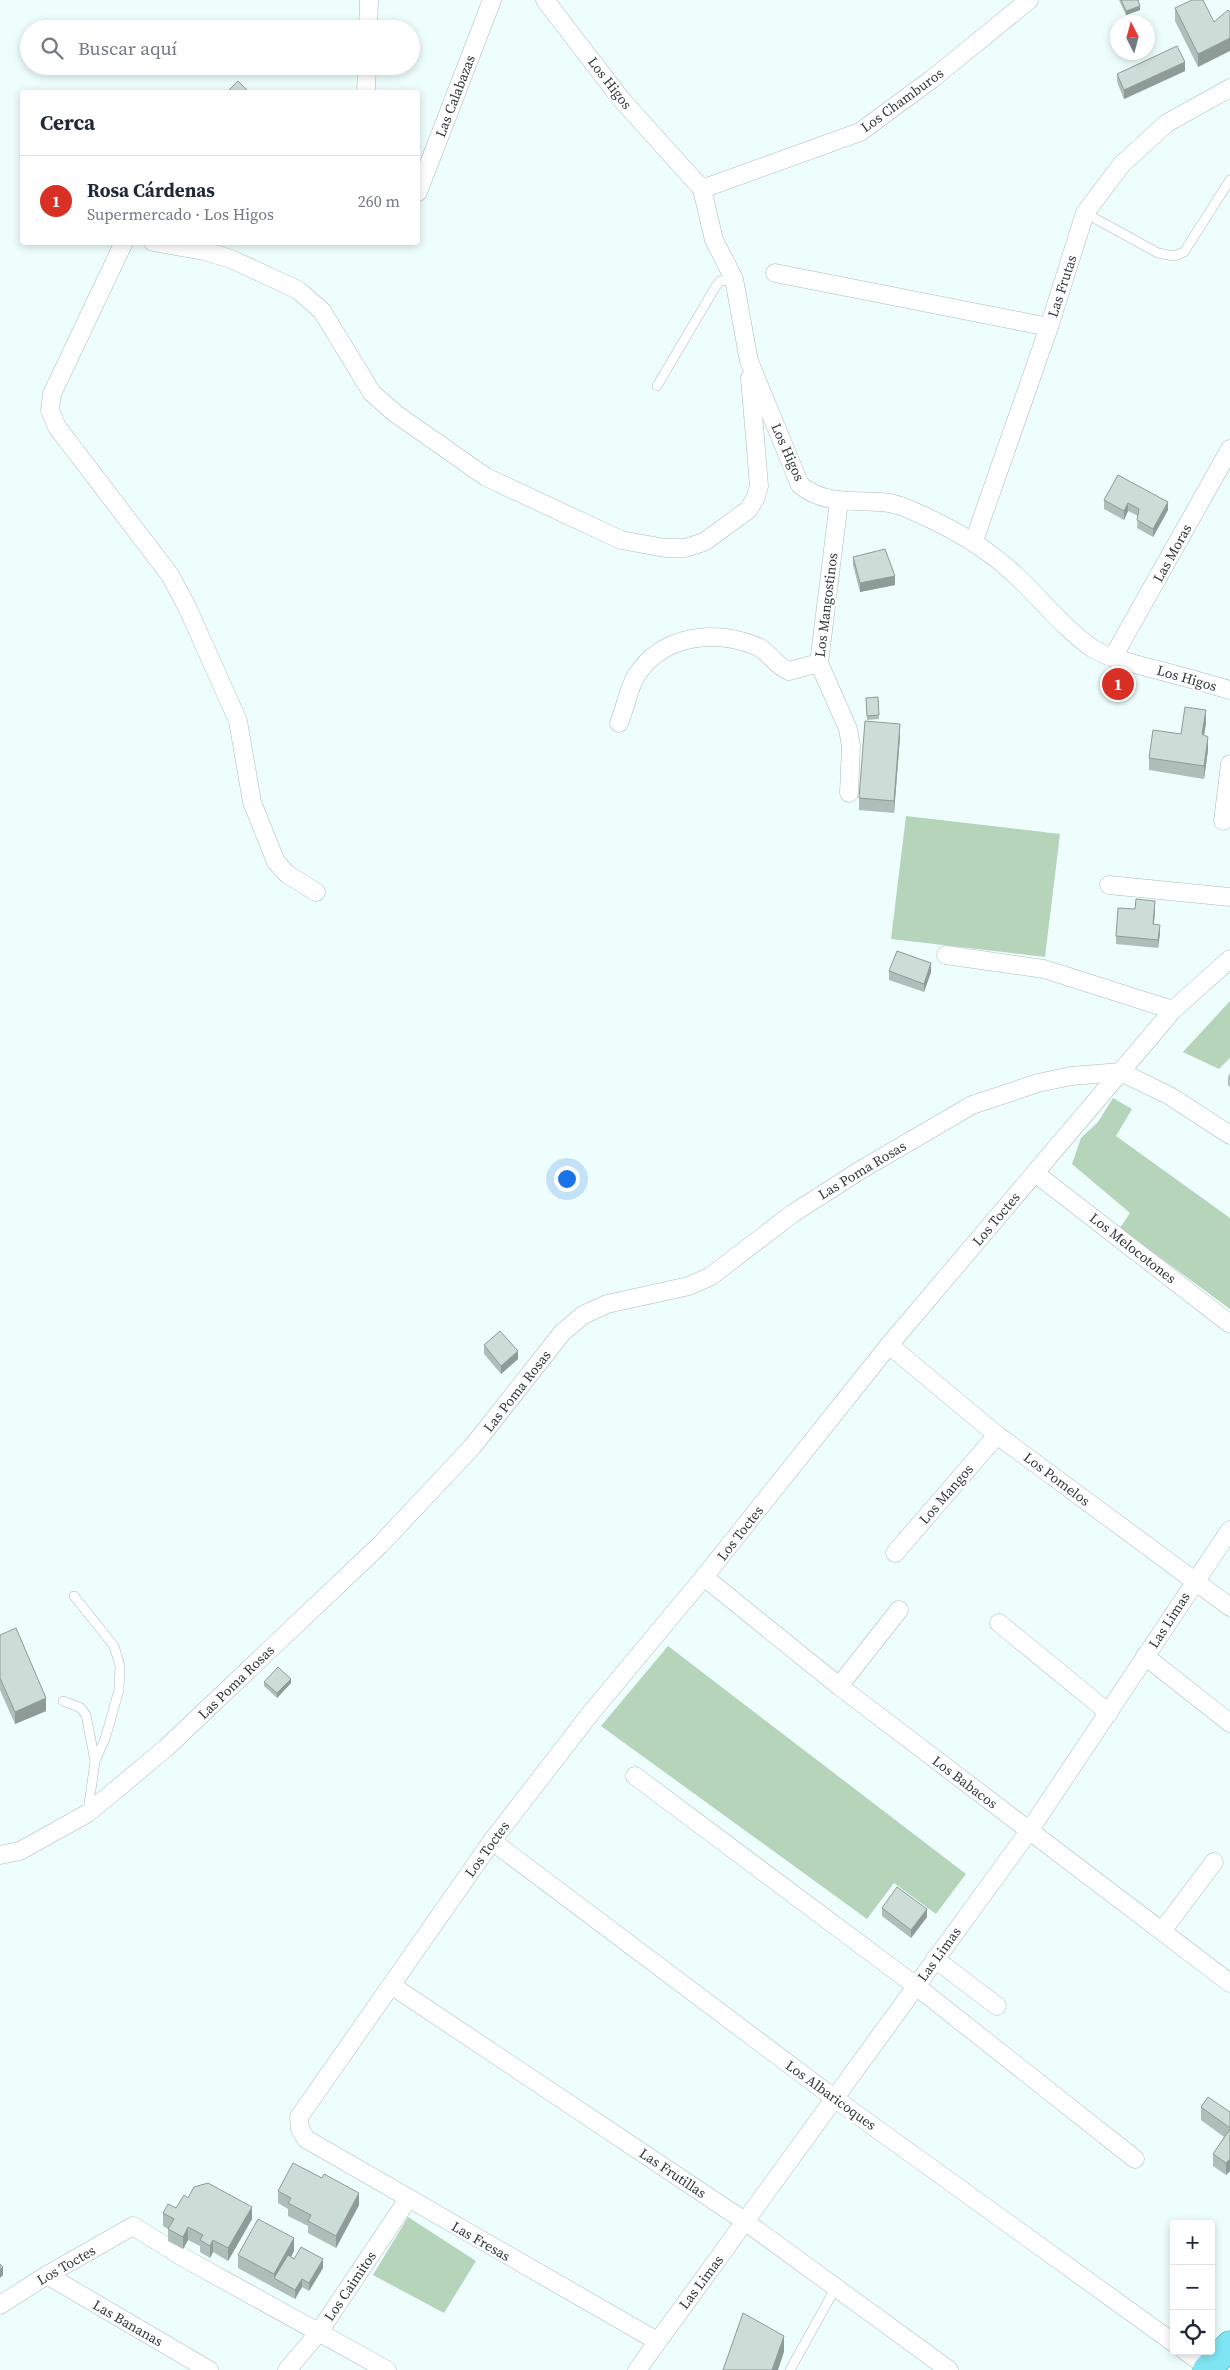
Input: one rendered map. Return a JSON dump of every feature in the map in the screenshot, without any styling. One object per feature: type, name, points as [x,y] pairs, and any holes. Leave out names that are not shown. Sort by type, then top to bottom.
[{"type":"main road","points":[[1209,2369],[1230,2345]]},
{"type":"street","points":[[368,20],[369,0]]},
{"type":"street","name":"Las Calabazas","points":[[420,187],[492,0]]},
{"type":"street","name":"Los Higos","points":[[546,0],[621,99],[702,189],[714,240],[734,278],[749,361],[800,485],[810,493],[839,500],[897,505],[974,541],[1012,571],[1074,633],[1093,648],[1113,658],[1230,690]]},
{"type":"street","name":"Los Chamburos","points":[[702,189],[860,132],[932,79],[1021,3]]},
{"type":"street","points":[[366,90],[367,75]]},
{"type":"street","name":"Las Frutas","points":[[974,541],[1049,328],[1085,213],[1122,164],[1167,123],[1230,88]]},
{"type":"street","points":[[123,245],[52,394],[50,410],[56,427],[79,459],[170,575],[188,609],[238,721],[252,802],[276,862],[287,874],[316,892]]},
{"type":"street","points":[[170,245],[204,251],[230,259],[298,290],[322,311],[372,393],[396,414],[486,477],[621,540],[665,548],[685,548],[704,542],[748,510],[752,505],[759,486],[749,361]]},
{"type":"street","points":[[776,273],[1049,328]]},
{"type":"street","name":"Las Moras","points":[[1113,658],[1230,449]]},
{"type":"street","name":"Los Mangostinos","points":[[839,500],[819,663],[848,728],[851,746],[849,793]]},
{"type":"street","points":[[619,723],[636,677],[651,659],[676,642],[699,636],[728,638],[758,646],[778,665],[789,671],[819,663]]},
{"type":"street","points":[[1223,821],[1230,764]]},
{"type":"street","points":[[1109,885],[1230,897]]},
{"type":"street","points":[[946,954],[1044,969],[1173,1010]]},
{"type":"street","name":"Los Toctes","points":[[306,2139],[300,2129],[299,2117],[492,1841],[590,1714],[704,1577],[889,1345],[1173,1010],[1230,959]]},
{"type":"street","points":[[1121,1072],[1170,1096],[1230,1135]]},
{"type":"street","name":"Las Poma Rosas","points":[[0,1855],[20,1850],[88,1813],[166,1748],[380,1545],[473,1446],[562,1333],[583,1315],[607,1304],[689,1286],[711,1276],[792,1214],[859,1171],[972,1105],[1038,1083],[1071,1076],[1121,1072]]},
{"type":"street","name":"Los Melocotones","points":[[1035,1173],[1230,1324]]},
{"type":"street","name":"Los Pomelos","points":[[889,1345],[998,1435],[1230,1607]]},
{"type":"street","name":"Los Mangos","points":[[895,1553],[998,1435]]},
{"type":"street","name":"Las Limas","points":[[637,2370],[1029,1831],[1109,1713],[1194,1581],[1230,1530]]},
{"type":"street","name":"Los Babacos","points":[[704,1577],[839,1686],[1230,1983]]},
{"type":"street","points":[[839,1686],[899,1610]]},
{"type":"street","points":[[999,1623],[1109,1713]]},
{"type":"street","points":[[1145,1656],[1230,1723]]},
{"type":"street","points":[[635,1776],[916,1986],[1135,2158]]},
{"type":"street","name":"Los Albaricoques","points":[[492,1841],[834,2098],[1170,2340]]},
{"type":"street","points":[[1162,1932],[1214,1862]]},
{"type":"street","points":[[935,1960],[997,2006]]},
{"type":"street","name":"Las Frutillas","points":[[390,1985],[746,2222],[949,2370]]},
{"type":"street","name":"Las Fresas","points":[[306,2139],[657,2341]]},
{"type":"street","name":"Los Caimitos","points":[[287,2370],[320,2332],[408,2199]]},
{"type":"street","name":"Los Toctes","points":[[0,2305],[47,2275],[133,2226],[186,2258],[320,2332]]},
{"type":"street","name":"Las Bananas","points":[[47,2275],[209,2370]]},
{"type":"street","points":[[320,2332],[388,2370]]},
{"type":"street","points":[[1190,2355],[1209,2369]]},
{"type":"lane","points":[[1085,213],[1158,253],[1174,256],[1184,252],[1230,180]]},
{"type":"lane","points":[[657,386],[716,286],[720,281],[734,278]]},
{"type":"lane","points":[[74,1596],[114,1646],[120,1666],[119,1690],[106,1739],[95,1761],[89,1787],[88,1813]]},
{"type":"lane","points":[[63,1701],[81,1708],[86,1715],[95,1761]]},
{"type":"lane","points":[[790,2370],[836,2288]]},
{"type":"green space","points":[[906,816],[1060,834],[1045,957],[891,939]]},
{"type":"green space","points":[[1230,1001],[1230,1058],[1219,1069],[1183,1052]]},
{"type":"green space","points":[[1113,1098],[1132,1109],[1116,1136],[1230,1218],[1230,1309],[1120,1228],[1130,1213],[1072,1164],[1081,1138],[1098,1122]]},
{"type":"green space","points":[[668,1646],[966,1874],[936,1914],[894,1883],[867,1919],[601,1726]]},
{"type":"green space","points":[[408,2217],[476,2261],[444,2313],[373,2275]]},
{"type":"building","points":[[1121,0],[1138,0],[1140,6],[1126,11]]},
{"type":"building","points":[[1192,0],[1203,0],[1214,22],[1228,10],[1230,12],[1230,38],[1198,54],[1175,8]]},
{"type":"building","points":[[1177,46],[1185,62],[1124,90],[1117,74],[1147,60],[1155,60],[1155,56]]},
{"type":"building","points":[[238,81],[247,90],[229,90]]},
{"type":"building","points":[[1118,475],[1168,502],[1153,529],[1137,520],[1139,509],[1128,503],[1124,511],[1104,500]]},
{"type":"building","points":[[885,549],[895,576],[860,583],[853,557]]},
{"type":"building","points":[[878,697],[879,715],[867,716],[866,698]]},
{"type":"building","points":[[1185,707],[1206,710],[1202,734],[1208,737],[1204,766],[1149,758],[1153,730],[1181,734]]},
{"type":"building","points":[[865,721],[900,724],[894,801],[859,798]]},
{"type":"building","points":[[1136,899],[1155,901],[1153,924],[1160,925],[1158,940],[1116,936],[1118,908],[1135,909]]},
{"type":"building","points":[[897,951],[931,963],[924,984],[889,971]]},
{"type":"building","points":[[500,1331],[518,1351],[501,1366],[484,1345]]},
{"type":"building","points":[[16,1628],[46,1698],[15,1712],[0,1678],[0,1635]]},
{"type":"building","points":[[278,1667],[291,1679],[277,1693],[264,1682]]},
{"type":"building","points":[[897,1887],[927,1909],[911,1930],[882,1908]]},
{"type":"building","points":[[1208,2097],[1230,2112],[1230,2128],[1201,2107]]},
{"type":"building","points":[[1230,2129],[1230,2159],[1226,2163],[1213,2154]]},
{"type":"building","points":[[293,2163],[322,2178],[324,2174],[359,2193],[336,2236],[308,2221],[311,2215],[288,2203],[291,2198],[278,2191]]},
{"type":"building","points":[[208,2183],[252,2207],[228,2248],[213,2240],[210,2246],[200,2240],[203,2235],[188,2227],[183,2237],[168,2229],[174,2219],[163,2213],[168,2204],[176,2208],[184,2195],[188,2198],[194,2187]]},
{"type":"building","points":[[258,2219],[294,2238],[274,2274],[238,2255]]},
{"type":"building","points":[[301,2247],[323,2259],[309,2283],[302,2279],[295,2290],[274,2278],[288,2255],[294,2259]]},
{"type":"building","points":[[743,2313],[784,2336],[772,2370],[723,2370]]},
{"type":"place","name":"Rosa Cárdenas","points":[[1118,684]]}]
